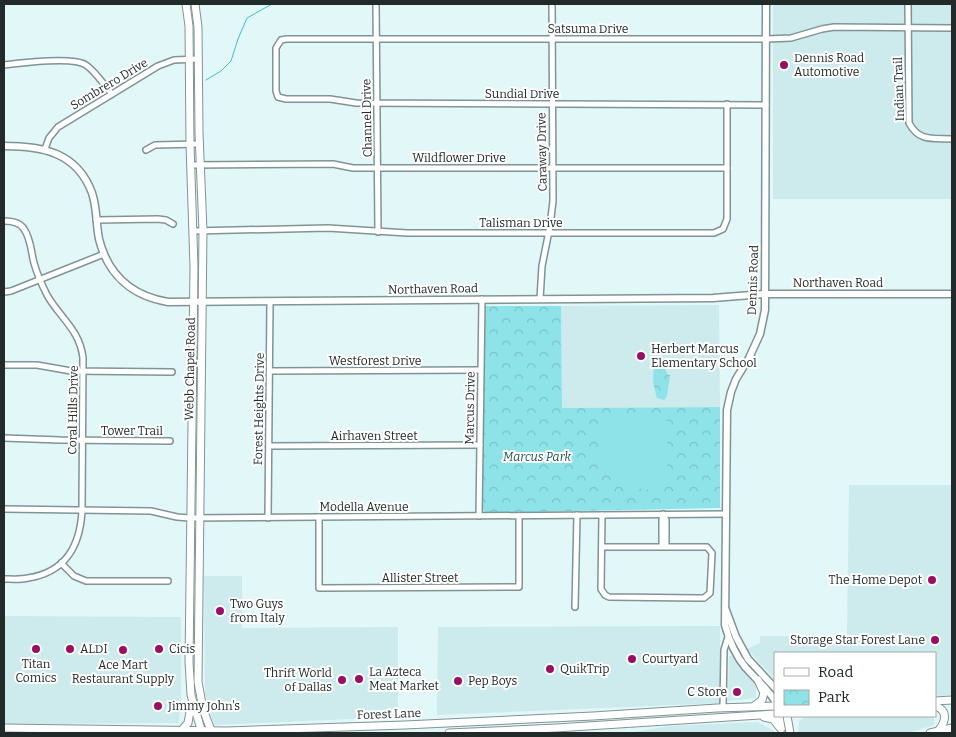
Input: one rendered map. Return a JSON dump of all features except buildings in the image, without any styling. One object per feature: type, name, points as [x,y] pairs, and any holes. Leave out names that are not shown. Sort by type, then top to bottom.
[{"type":"main road","name":"Webb Chapel Road","points":[[186,4],[193,231],[189,662],[191,698],[201,732]]},
{"type":"main road","name":"Webb Chapel Road","points":[[195,4],[198,27],[203,231],[197,661],[199,690],[211,732]]},
{"type":"main road","points":[[189,662],[197,661]]},
{"type":"main road","points":[[750,707],[760,702],[763,698],[763,689],[758,680]]},
{"type":"main road","points":[[181,731],[188,723],[191,698]]},
{"type":"main road","points":[[936,701],[952,700]]},
{"type":"main road","name":"Forest Lane","points":[[4,728],[142,732],[380,730],[448,723],[774,706]]},
{"type":"main road","points":[[936,706],[940,708],[944,714],[944,722],[939,730]]},
{"type":"main road","points":[[701,709],[701,718]]},
{"type":"main road","points":[[635,713],[636,723]]},
{"type":"main road","points":[[448,723],[448,733],[556,731],[636,723],[774,714]]},
{"type":"main road","points":[[754,715],[773,719],[781,731]]},
{"type":"main road","points":[[779,717],[781,731]]},
{"type":"main road","points":[[787,717],[790,731]]},
{"type":"main road","points":[[790,731],[795,717]]},
{"type":"main road","points":[[556,718],[556,731]]},
{"type":"main road","points":[[930,733],[939,730],[952,730]]},
{"type":"main road","points":[[947,733],[952,730]]},
{"type":"street","name":"Channel Drive","points":[[376,4],[378,232]]},
{"type":"street","name":"Caraway Drive","points":[[540,299],[542,266],[552,208],[552,4]]},
{"type":"street","name":"Dennis Road","points":[[742,657],[728,637],[725,625],[727,410],[736,379],[749,358],[760,334],[765,310],[766,4]]},
{"type":"street","name":"Indian Trail","points":[[908,4],[908,123],[914,133],[920,136],[952,139]]},
{"type":"street","name":"Satsuma Drive","points":[[278,96],[276,91],[276,48],[281,40],[377,38],[766,39],[791,38],[822,28],[834,27],[952,28]]},
{"type":"street","name":"Sombrero Drive","points":[[46,149],[49,138],[58,127],[112,94],[167,62],[198,59]]},
{"type":"street","points":[[4,65],[35,61],[80,62],[90,69],[112,94]]},
{"type":"street","name":"Sundial Drive","points":[[278,96],[286,99],[330,99],[377,104],[766,105]]},
{"type":"street","name":"Talisman Drive","points":[[193,231],[328,228],[378,232],[714,233],[718,232],[725,225],[727,219],[727,104]]},
{"type":"street","points":[[146,150],[155,146],[200,144]]},
{"type":"street","name":"Northaven Road","points":[[4,146],[28,146],[46,149],[59,154],[70,162],[82,174],[92,193],[104,254],[114,272],[123,282],[143,295],[168,302],[713,298],[765,294],[952,294]]},
{"type":"street","name":"Wildflower Drive","points":[[191,165],[333,164],[353,168],[727,168]]},
{"type":"street","points":[[96,220],[158,219],[166,220],[173,224]]},
{"type":"street","name":"Coral Hills Drive","points":[[4,221],[17,223],[23,227],[27,234],[34,264],[40,279],[55,308],[80,341],[83,370],[82,511],[78,540],[62,563],[42,575],[26,579],[4,579]]},
{"type":"street","points":[[4,292],[104,254]]},
{"type":"street","name":"Marcus Drive","points":[[479,516],[482,300]]},
{"type":"street","name":"Forest Heights Drive","points":[[268,518],[270,302]]},
{"type":"street","points":[[4,365],[37,365],[61,370],[172,372]]},
{"type":"street","name":"Westforest Drive","points":[[270,371],[480,370]]},
{"type":"street","name":"Tower Trail","points":[[4,438],[83,441],[170,441]]},
{"type":"street","name":"Airhaven Street","points":[[269,446],[480,445]]},
{"type":"street","name":"Modella Avenue","points":[[4,510],[151,511],[190,518],[726,514]]},
{"type":"street","points":[[663,514],[666,520],[664,546]]},
{"type":"street","points":[[575,607],[577,515]]},
{"type":"street","points":[[602,515],[602,547],[602,589],[605,595],[612,597],[698,598],[708,596],[711,589],[712,553],[707,547],[602,547]]},
{"type":"street","name":"Allister Street","points":[[319,517],[319,588],[519,588],[519,516]]},
{"type":"street","points":[[62,563],[74,576],[86,581],[168,581]]},
{"type":"street","points":[[725,609],[742,657],[774,700]]},
{"type":"street","points":[[723,708],[724,650],[728,637]]},
{"type":"street","points":[[742,657],[774,687]]},
{"type":"shaded area","points":[[773,4],[952,4],[952,199],[773,199]]},
{"type":"shaded area","name":"Herbert Marcus Elementary School","points":[[719,305],[720,407],[562,408],[561,306]]},
{"type":"shaded area","points":[[849,485],[952,485],[952,695],[936,696],[936,652],[774,652],[774,679],[747,649],[760,643],[760,636],[847,636]]},
{"type":"shaded area","points":[[204,576],[242,576],[242,628],[398,627],[398,717],[214,725],[205,693]]},
{"type":"shaded area","points":[[4,616],[181,617],[181,698],[179,723],[4,724]]},
{"type":"shaded area","points":[[720,626],[720,703],[437,715],[438,627]]},
{"type":"shaded area","points":[[729,656],[733,656],[756,683],[756,698],[728,701]]},
{"type":"shaded area","points":[[804,717],[933,717],[935,725],[908,733],[798,733],[799,721]]},
{"type":"shaded area","points":[[758,722],[774,731],[774,733],[604,733],[634,732],[669,726]]},
{"type":"green space","name":"Marcus Park","points":[[484,306],[561,306],[562,408],[720,407],[720,508],[486,513],[482,509]]},
{"type":"green space","points":[[657,360],[663,363],[667,374],[670,375],[667,396],[664,400],[657,398],[653,383],[654,362]]},
{"type":"green space","points":[[598,418],[664,418],[667,421],[667,471],[649,490],[629,487],[613,475],[602,461],[598,445]]},
{"type":"waterway","points":[[206,80],[221,71],[231,61],[247,18],[272,4]]},
{"type":"place","name":"Dennis Road Automotive","points":[[784,65]]},
{"type":"place","name":"Herbert Marcus Elementary School","points":[[641,356]]},
{"type":"place","name":"The Home Depot","points":[[932,580]]},
{"type":"place","name":"Two Guys from Italy","points":[[220,611]]},
{"type":"place","name":"Storage Star Forest Lane","points":[[935,640]]},
{"type":"place","name":"Titan Comics","points":[[36,649]]},
{"type":"place","name":"ALDI","points":[[70,649]]},
{"type":"place","name":"Cicis","points":[[159,649]]},
{"type":"place","name":"Ace Mart Restaurant Supply","points":[[123,650]]},
{"type":"place","name":"Courtyard","points":[[632,659]]},
{"type":"place","name":"QuikTrip","points":[[550,669]]},
{"type":"place","name":"La Azteca Meat Market","points":[[359,679]]},
{"type":"place","name":"Thrift World of Dallas","points":[[342,680]]},
{"type":"place","name":"Pep Boys","points":[[458,681]]},
{"type":"place","name":"C Store","points":[[737,692]]},
{"type":"place","name":"Jimmy John's","points":[[158,706]]}]
